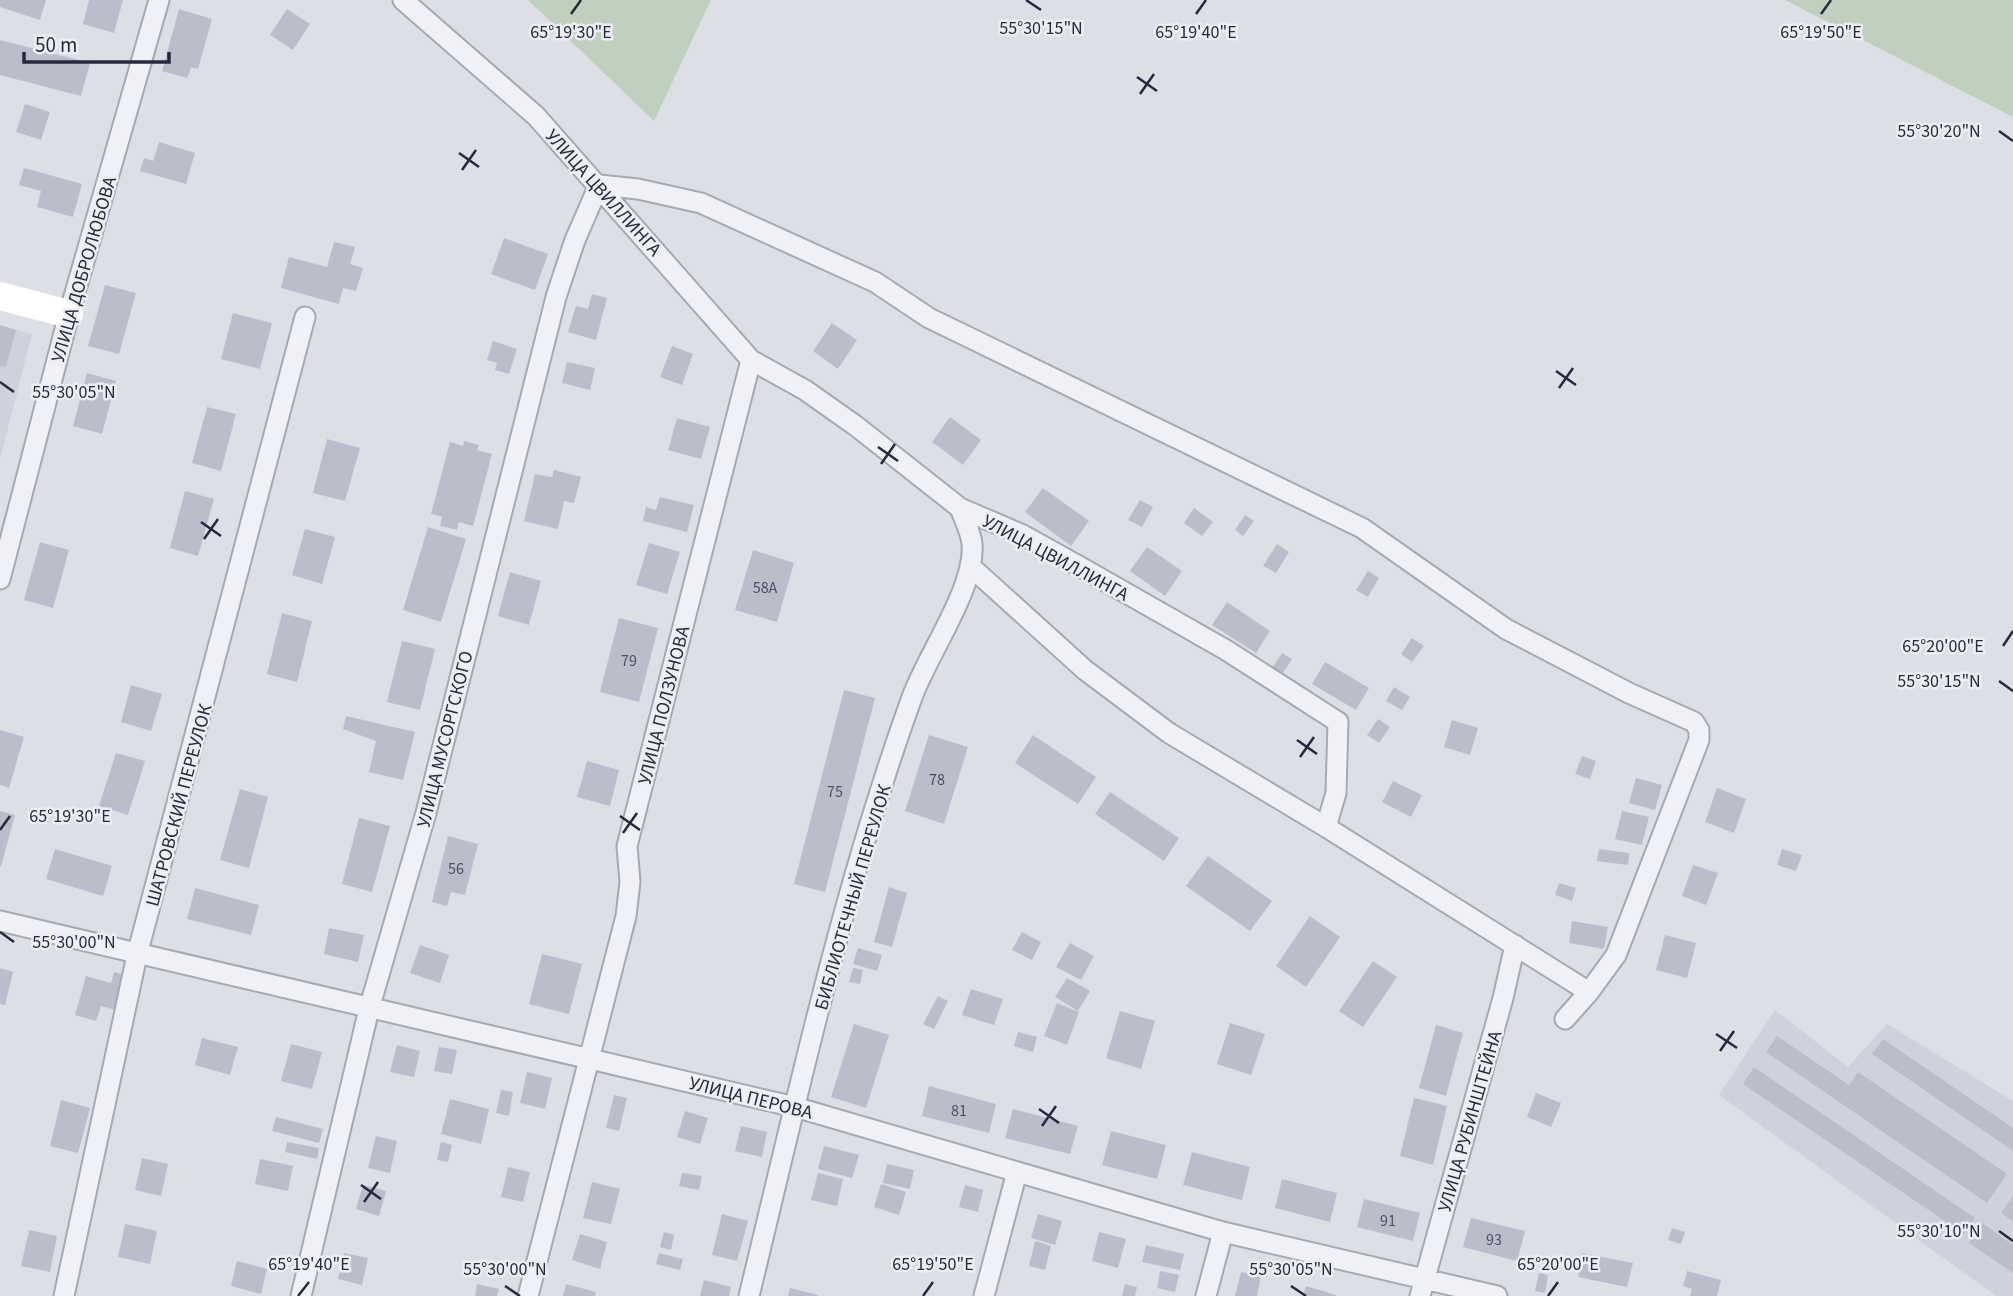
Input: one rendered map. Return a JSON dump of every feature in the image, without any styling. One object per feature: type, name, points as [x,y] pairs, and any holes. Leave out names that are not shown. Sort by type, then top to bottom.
[{"type":"street","name":"УЛИЦА ДОБРОЛЮБОВА","points":[[0,579],[69,314],[159,0]]},
{"type":"street","name":"УЛИЦА ЦВИЛЛИНГА","points":[[403,0],[536,116],[751,360],[805,390],[856,426],[960,508],[1023,535],[1084,569],[1226,650],[1338,722],[1336,793],[1326,827]]},
{"type":"street","points":[[599,185],[638,189],[701,203],[875,282],[929,318],[1362,528],[1506,629],[1629,693],[1694,722],[1699,730],[1699,740],[1616,955],[1565,1019]]},
{"type":"street","name":"УЛИЦА МУСОРГСКОГО","points":[[301,1296],[369,1009],[426,813],[556,297],[575,240],[599,185]]},
{"type":"street","points":[[0,296],[69,314]]},
{"type":"street","name":"ШАТРОВСКИЙ ПЕРЕУЛОК","points":[[64,1296],[137,956],[305,317]]},
{"type":"street","name":"УЛИЦА ПОЛЗУНОВА","points":[[528,1296],[626,916],[630,882],[627,846],[751,360]]},
{"type":"street","name":"БИБЛИОТЕЧНЫЙ ПЕРЕУЛОК","points":[[748,1296],[838,938],[911,698],[970,566],[972,543],[960,508]]},
{"type":"street","points":[[970,566],[1085,670],[1169,733],[1326,827],[1589,992]]},
{"type":"street","name":"УЛИЦА ПЕРОВА","points":[[0,921],[137,956],[795,1107],[1422,1288],[1497,1296]]},
{"type":"street","name":"УЛИЦА РУБИНШТЕЙНА","points":[[1422,1288],[1500,1012],[1515,945]]},
{"type":"street","points":[[984,1296],[1017,1172]]},
{"type":"street","points":[[1206,1296],[1223,1232]]},
{"type":"shaded area","points":[[0,325],[32,334],[0,459]]},
{"type":"shaded area","points":[[1775,1010],[1848,1067],[1887,1024],[2013,1101],[2013,1296],[1996,1296],[1719,1095]]},
{"type":"green space","points":[[528,0],[711,0],[654,121]]},
{"type":"green space","points":[[1785,0],[2013,0],[2013,117]]},
{"type":"building","points":[[0,0],[46,0],[40,20],[0,7]]},
{"type":"building","points":[[89,0],[123,0],[114,33],[83,24]]},
{"type":"building","points":[[179,9],[212,19],[198,69],[191,67],[187,78],[162,71]]},
{"type":"building","points":[[287,9],[310,24],[293,50],[270,35]]},
{"type":"building","points":[[0,40],[90,63],[81,96],[0,75]]},
{"type":"building","points":[[25,104],[50,112],[41,140],[16,132]]},
{"type":"building","points":[[159,142],[195,153],[186,184],[140,171],[144,158],[153,161]]},
{"type":"building","points":[[24,168],[82,184],[73,217],[37,207],[41,191],[19,185]]},
{"type":"building","points":[[504,238],[548,254],[535,290],[491,274]]},
{"type":"building","points":[[334,242],[355,247],[350,264],[363,268],[356,291],[343,288],[339,304],[281,288],[289,257],[327,267]]},
{"type":"building","points":[[105,285],[136,293],[119,354],[88,346]]},
{"type":"building","points":[[592,294],[607,298],[596,340],[568,332],[576,306],[588,309]]},
{"type":"building","points":[[233,313],[272,323],[260,369],[221,359]]},
{"type":"building","points":[[832,323],[857,340],[838,369],[813,351]]},
{"type":"building","points":[[0,325],[16,330],[6,367],[0,366]]},
{"type":"building","points":[[493,341],[517,349],[509,374],[495,370],[497,363],[487,360]]},
{"type":"building","points":[[672,346],[693,354],[682,385],[660,377]]},
{"type":"building","points":[[567,362],[595,368],[590,390],[562,383]]},
{"type":"building","points":[[87,373],[116,381],[102,434],[73,426]]},
{"type":"building","points":[[207,407],[236,414],[221,471],[192,463]]},
{"type":"building","points":[[950,417],[981,440],[963,465],[932,442]]},
{"type":"building","points":[[677,418],[710,427],[701,459],[668,450]]},
{"type":"building","points":[[327,439],[360,448],[345,501],[313,493]]},
{"type":"building","points":[[464,441],[479,445],[477,450],[492,454],[473,526],[459,522],[457,530],[440,526],[442,517],[431,514],[450,442],[463,446]]},
{"type":"building","points":[[554,470],[581,477],[574,503],[564,501],[558,529],[524,521],[535,474],[552,477]]},
{"type":"building","points":[[1043,488],[1089,521],[1071,546],[1025,512]]},
{"type":"building","points":[[185,491],[214,499],[198,556],[170,548]]},
{"type":"building","points":[[660,497],[694,505],[687,532],[643,521],[646,507],[656,510]]},
{"type":"building","points":[[1140,500],[1153,507],[1142,527],[1128,520]]},
{"type":"building","points":[[1194,508],[1213,522],[1202,536],[1184,523]]},
{"type":"building","points":[[1245,515],[1254,521],[1243,536],[1235,530]]},
{"type":"building","points":[[428,527],[466,539],[441,622],[403,610]]},
{"type":"building","points":[[305,529],[335,537],[322,584],[292,575]]},
{"type":"building","points":[[40,542],[69,550],[53,608],[24,600]]},
{"type":"building","points":[[649,543],[680,552],[667,594],[636,585]]},
{"type":"building","points":[[1277,544],[1289,552],[1276,573],[1263,566]]},
{"type":"building","points":[[1147,547],[1182,571],[1165,596],[1130,571]]},
{"type":"building","points":[[753,550],[794,563],[777,622],[735,610]]},
{"type":"building","points":[[1368,571],[1379,578],[1368,597],[1356,590]]},
{"type":"building","points":[[510,572],[541,581],[529,625],[498,616]]},
{"type":"building","points":[[1227,602],[1270,631],[1256,653],[1212,625]]},
{"type":"building","points":[[282,613],[312,621],[297,682],[267,674]]},
{"type":"building","points":[[619,618],[658,628],[639,702],[600,692]]},
{"type":"building","points":[[1412,638],[1424,646],[1412,662],[1401,654]]},
{"type":"building","points":[[402,641],[435,649],[420,710],[387,702]]},
{"type":"building","points":[[1282,653],[1292,659],[1279,679],[1269,673]]},
{"type":"building","points":[[1325,662],[1369,688],[1356,710],[1312,684]]},
{"type":"building","points":[[131,685],[162,694],[151,731],[121,722]]},
{"type":"building","points":[[1394,687],[1410,697],[1402,710],[1386,701]]},
{"type":"building","points":[[844,690],[875,698],[825,892],[794,884]]},
{"type":"building","points":[[346,716],[415,732],[403,780],[369,772],[376,741],[343,729]]},
{"type":"building","points":[[1378,719],[1390,727],[1379,743],[1367,735]]},
{"type":"building","points":[[1452,720],[1478,728],[1470,755],[1444,747]]},
{"type":"building","points":[[0,730],[24,737],[9,788],[0,785]]},
{"type":"building","points":[[929,735],[968,747],[944,824],[905,811]]},
{"type":"building","points":[[1033,735],[1096,777],[1078,804],[1015,763]]},
{"type":"building","points":[[116,753],[145,761],[128,815],[99,806]]},
{"type":"building","points":[[1582,756],[1596,761],[1590,779],[1575,774]]},
{"type":"building","points":[[587,761],[619,770],[610,806],[577,797]]},
{"type":"building","points":[[1636,778],[1662,785],[1655,810],[1629,803]]},
{"type":"building","points":[[1393,781],[1422,795],[1411,817],[1382,802]]},
{"type":"building","points":[[1717,788],[1746,799],[1734,833],[1705,822]]},
{"type":"building","points":[[240,789],[268,797],[249,868],[220,860]]},
{"type":"building","points":[[1110,792],[1179,838],[1164,861],[1095,814]]},
{"type":"building","points":[[0,811],[15,815],[1,866],[0,866]]},
{"type":"building","points":[[1622,811],[1649,817],[1642,845],[1615,839]]},
{"type":"building","points":[[359,818],[390,826],[372,892],[342,884]]},
{"type":"building","points":[[448,836],[478,844],[465,895],[451,892],[447,906],[432,902]]},
{"type":"building","points":[[55,849],[112,866],[103,896],[46,879]]},
{"type":"building","points":[[1599,849],[1629,853],[1628,865],[1597,861]]},
{"type":"building","points":[[1782,849],[1802,855],[1796,871],[1777,865]]},
{"type":"building","points":[[1208,856],[1272,901],[1250,931],[1186,886]]},
{"type":"building","points":[[1693,865],[1718,873],[1706,905],[1682,896]]},
{"type":"building","points":[[1559,883],[1576,888],[1572,901],[1555,895]]},
{"type":"building","points":[[889,887],[907,893],[892,947],[874,942]]},
{"type":"building","points":[[195,888],[259,905],[251,935],[187,919]]},
{"type":"building","points":[[1310,916],[1340,937],[1306,987],[1276,966]]},
{"type":"building","points":[[1572,921],[1608,927],[1604,949],[1569,943]]},
{"type":"building","points":[[329,928],[364,935],[358,962],[324,954]]},
{"type":"building","points":[[1022,932],[1041,942],[1032,960],[1012,950]]},
{"type":"building","points":[[1665,935],[1696,943],[1687,978],[1656,970]]},
{"type":"building","points":[[1070,943],[1094,956],[1081,980],[1056,967]]},
{"type":"building","points":[[420,945],[449,955],[440,983],[410,973]]},
{"type":"building","points":[[858,948],[882,955],[877,971],[853,964]]},
{"type":"building","points":[[542,954],[582,964],[569,1014],[529,1004]]},
{"type":"building","points":[[1373,961],[1397,977],[1363,1027],[1339,1011]]},
{"type":"building","points":[[0,968],[13,972],[5,1005],[0,1004]]},
{"type":"building","points":[[853,968],[863,970],[860,984],[849,982]]},
{"type":"building","points":[[114,972],[133,977],[123,1012],[101,1006],[96,1021],[75,1015],[86,976],[111,983]]},
{"type":"building","points":[[1067,978],[1090,991],[1078,1011],[1055,997]]},
{"type":"building","points":[[971,989],[1003,999],[994,1025],[962,1015]]},
{"type":"building","points":[[938,996],[948,1001],[934,1029],[923,1024]]},
{"type":"building","points":[[1057,1003],[1079,1012],[1067,1045],[1044,1036]]},
{"type":"building","points":[[1120,1011],[1155,1021],[1141,1069],[1106,1058]]},
{"type":"building","points":[[1230,1023],[1265,1034],[1251,1075],[1217,1064]]},
{"type":"building","points":[[854,1024],[889,1035],[866,1108],[831,1097]]},
{"type":"building","points":[[1436,1025],[1463,1033],[1446,1096],[1419,1088]]},
{"type":"building","points":[[1018,1032],[1037,1037],[1033,1052],[1014,1046]]},
{"type":"building","points":[[1777,1036],[1849,1085],[1858,1072],[2007,1174],[1987,1203],[1766,1052]]},
{"type":"building","points":[[202,1038],[238,1047],[230,1075],[195,1065]]},
{"type":"building","points":[[1883,1039],[2013,1128],[2013,1151],[1872,1054]]},
{"type":"building","points":[[291,1044],[322,1052],[312,1089],[281,1081]]},
{"type":"building","points":[[397,1045],[420,1051],[414,1077],[390,1072]]},
{"type":"building","points":[[439,1047],[457,1050],[452,1074],[434,1071]]},
{"type":"building","points":[[1754,1067],[1975,1218],[1964,1234],[1743,1084]]},
{"type":"building","points":[[527,1072],[552,1078],[545,1109],[520,1103]]},
{"type":"building","points":[[929,1086],[996,1104],[989,1133],[922,1116]]},
{"type":"building","points":[[501,1090],[513,1092],[509,1116],[496,1113]]},
{"type":"building","points":[[1536,1093],[1561,1103],[1551,1127],[1527,1117]]},
{"type":"building","points":[[614,1095],[627,1098],[619,1131],[606,1128]]},
{"type":"building","points":[[1414,1098],[1447,1106],[1433,1165],[1400,1156]]},
{"type":"building","points":[[450,1099],[489,1109],[481,1144],[441,1134]]},
{"type":"building","points":[[61,1100],[90,1108],[78,1153],[50,1146]]},
{"type":"building","points":[[1013,1109],[1078,1126],[1070,1154],[1005,1138]]},
{"type":"building","points":[[685,1111],[708,1118],[700,1144],[677,1137]]},
{"type":"building","points":[[276,1117],[323,1129],[319,1143],[272,1131]]},
{"type":"building","points":[[741,1126],[767,1132],[762,1157],[735,1151]]},
{"type":"building","points":[[1111,1131],[1166,1145],[1157,1179],[1102,1165]]},
{"type":"building","points":[[376,1136],[397,1141],[390,1173],[368,1168]]},
{"type":"building","points":[[287,1142],[319,1148],[317,1159],[285,1152]]},
{"type":"building","points":[[441,1142],[452,1145],[448,1162],[437,1160]]},
{"type":"building","points":[[824,1146],[859,1155],[852,1178],[818,1169]]},
{"type":"building","points":[[1192,1152],[1250,1167],[1242,1200],[1183,1185]]},
{"type":"building","points":[[142,1158],[168,1164],[161,1196],[135,1190]]},
{"type":"building","points":[[260,1159],[293,1166],[288,1191],[255,1184]]},
{"type":"building","points":[[887,1164],[914,1170],[910,1189],[883,1183]]},
{"type":"building","points":[[508,1167],[530,1172],[523,1202],[501,1197]]},
{"type":"building","points":[[682,1173],[702,1176],[699,1190],[679,1186]]},
{"type":"building","points":[[818,1173],[843,1179],[837,1206],[811,1200]]},
{"type":"building","points":[[1282,1179],[1337,1193],[1330,1222],[1275,1208]]},
{"type":"building","points":[[592,1182],[620,1189],[611,1224],[583,1218]]},
{"type":"building","points":[[881,1184],[906,1192],[899,1215],[874,1207]]},
{"type":"building","points":[[363,1185],[386,1191],[379,1216],[356,1209]]},
{"type":"building","points":[[965,1185],[983,1190],[978,1212],[959,1207]]},
{"type":"building","points":[[2013,1196],[2013,1221],[2001,1213]]},
{"type":"building","points":[[1364,1199],[1420,1213],[1413,1241],[1357,1227]]},
{"type":"building","points":[[722,1214],[748,1221],[737,1261],[712,1255]]},
{"type":"building","points":[[1038,1214],[1062,1221],[1055,1245],[1031,1238]]},
{"type":"building","points":[[1471,1218],[1525,1231],[1517,1261],[1463,1247]]},
{"type":"building","points":[[1982,1223],[2013,1245],[2013,1273],[1969,1243]]},
{"type":"building","points":[[125,1224],[157,1231],[150,1264],[118,1257]]},
{"type":"building","points":[[1672,1228],[1685,1232],[1681,1244],[1668,1240]]},
{"type":"building","points":[[29,1230],[57,1236],[50,1272],[21,1266]]},
{"type":"building","points":[[664,1232],[674,1235],[671,1250],[660,1247]]},
{"type":"building","points":[[1099,1232],[1126,1239],[1118,1268],[1092,1261]]},
{"type":"building","points":[[580,1234],[607,1242],[600,1269],[572,1260]]},
{"type":"building","points":[[1035,1241],[1051,1246],[1045,1270],[1029,1266]]},
{"type":"building","points":[[1146,1245],[1184,1254],[1180,1270],[1142,1262]]},
{"type":"building","points":[[344,1253],[368,1258],[362,1285],[338,1279]]},
{"type":"building","points":[[659,1253],[683,1259],[680,1270],[656,1264]]},
{"type":"building","points":[[1582,1253],[1633,1263],[1627,1287],[1578,1277]]},
{"type":"building","points":[[237,1261],[267,1269],[261,1294],[231,1286]]},
{"type":"building","points":[[1160,1271],[1179,1275],[1175,1292],[1157,1288]]},
{"type":"building","points":[[1687,1271],[1721,1280],[1717,1296],[1690,1296],[1692,1289],[1683,1286]]},
{"type":"building","points":[[1241,1272],[1261,1276],[1257,1296],[1235,1296]]},
{"type":"building","points":[[1539,1273],[1548,1275],[1545,1293],[1535,1291]]},
{"type":"building","points":[[704,1280],[731,1287],[729,1296],[700,1296]]},
{"type":"building","points":[[477,1284],[499,1289],[497,1296],[475,1296]]},
{"type":"building","points":[[566,1284],[596,1292],[595,1296],[563,1296]]},
{"type":"building","points":[[1125,1284],[1137,1287],[1135,1296],[1122,1296]]},
{"type":"building","points":[[1306,1286],[1336,1295],[1336,1296],[1303,1296]]},
{"type":"building","points":[[790,1288],[818,1295],[818,1296],[788,1296]]}]
